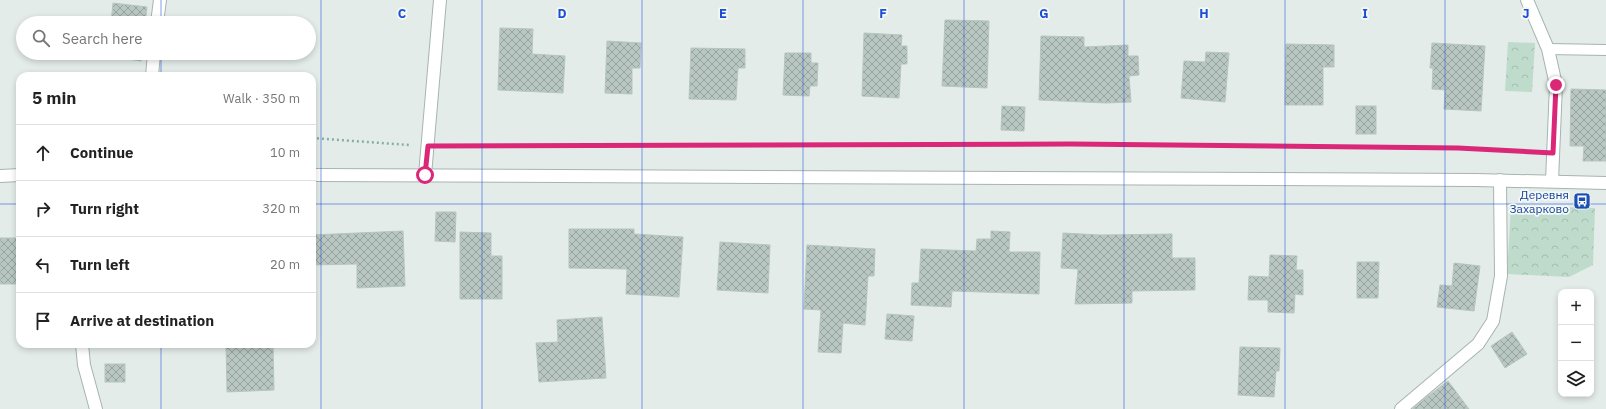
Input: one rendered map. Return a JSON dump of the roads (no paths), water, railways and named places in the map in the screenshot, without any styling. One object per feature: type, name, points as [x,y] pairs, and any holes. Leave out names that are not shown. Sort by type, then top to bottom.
[{"type":"street","points":[[158,16],[160,0]]},
{"type":"street","points":[[425,175],[440,0]]},
{"type":"street","points":[[1527,0],[1548,49],[1556,85],[1552,181]]},
{"type":"street","points":[[152,72],[153,60]]},
{"type":"street","points":[[0,176],[16,175]]},
{"type":"street","points":[[316,175],[1500,180],[1606,183]]},
{"type":"street","points":[[1401,409],[1478,344],[1493,321],[1501,276],[1500,180]]},
{"type":"street","points":[[82,348],[84,365],[96,409]]},
{"type":"lane","points":[[1548,49],[1606,50]]},
{"type":"place","name":"Деревня Захарково","points":[[1582,201]]}]
